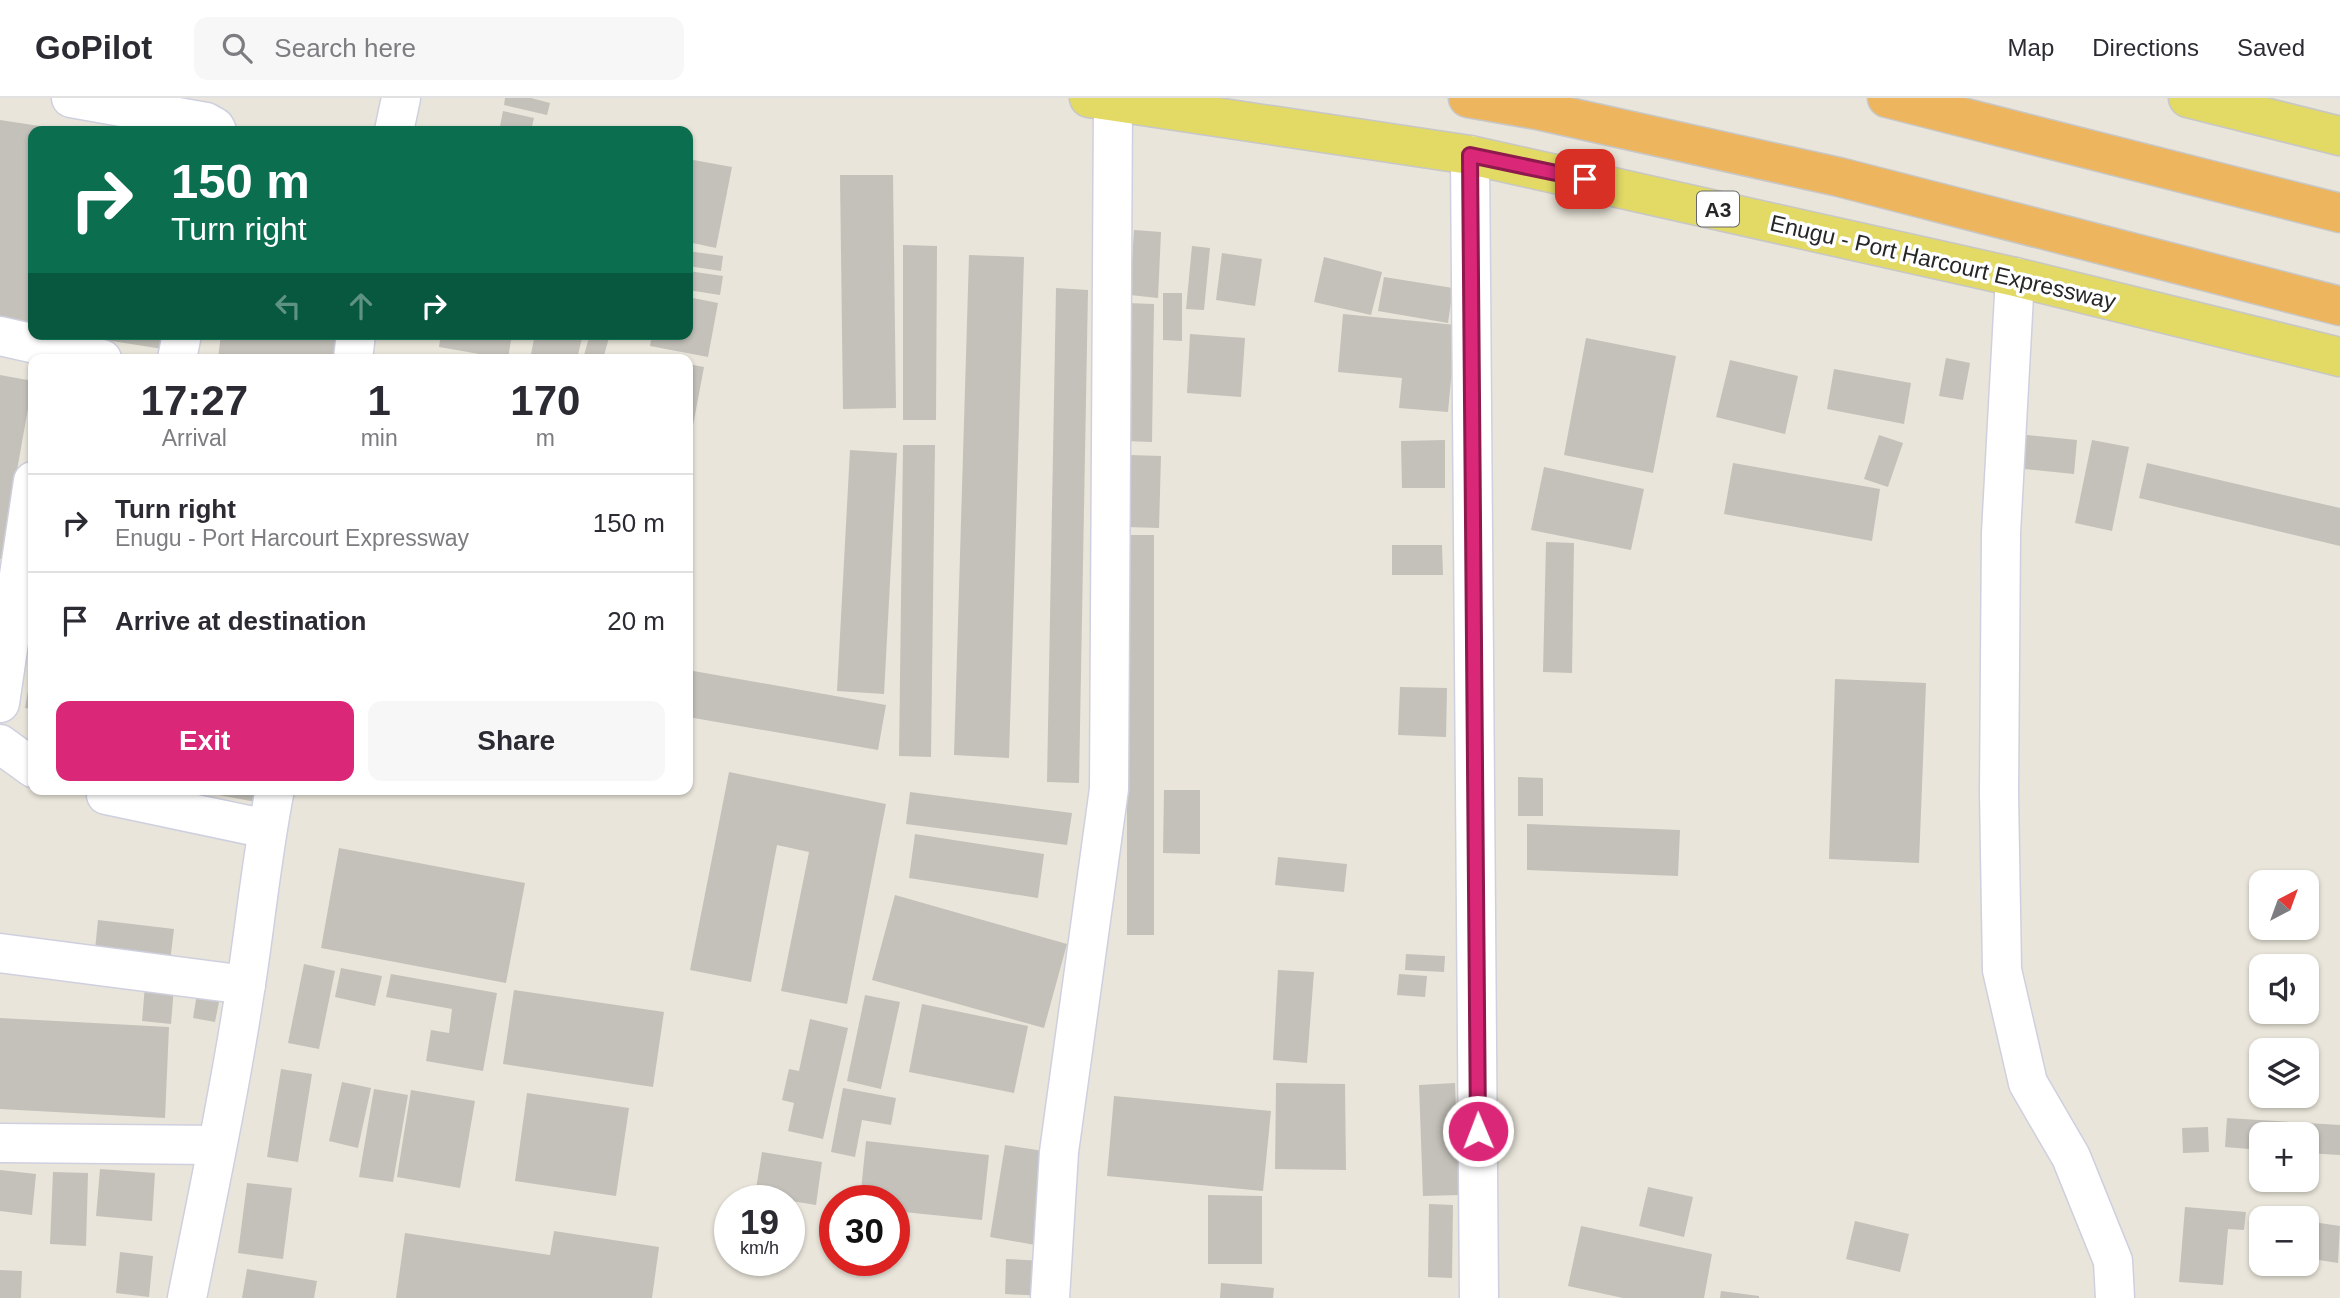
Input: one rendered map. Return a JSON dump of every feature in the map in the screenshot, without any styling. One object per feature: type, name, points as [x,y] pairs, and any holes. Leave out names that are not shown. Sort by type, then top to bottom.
[{"type":"highway","points":[[1468,98],[1537,110],[1839,177],[2340,306]]},
{"type":"highway","points":[[1887,98],[2340,213]]},
{"type":"main road","name":"Enugu - Port Harcourt Expressway","points":[[1101,100],[1470,155],[2015,277],[2340,357]]},
{"type":"main road","points":[[2209,100],[2340,136]]},
{"type":"street","points":[[395,126],[401,98]]},
{"type":"street","points":[[1050,1298],[1059,1152],[1109,789],[1101,100]]},
{"type":"street","points":[[85,110],[206,121],[214,126]]},
{"type":"street","points":[[1470,155],[1479,1298]]},
{"type":"street","points":[[2015,277],[2001,533],[1999,793],[2002,970],[2028,1083],[2071,1157],[2113,1261],[2115,1298]]},
{"type":"street","points":[[0,336],[82,354]]},
{"type":"street","points":[[0,703],[28,515]]},
{"type":"street","points":[[0,744],[28,764]]},
{"type":"street","points":[[116,795],[267,829]]},
{"type":"street","points":[[187,1298],[246,985],[274,795]]},
{"type":"street","points":[[0,953],[246,985]]},
{"type":"street","points":[[0,1143],[217,1145]]},
{"type":"building","points":[[505,98],[531,98],[550,103],[547,115],[504,105]]},
{"type":"building","points":[[503,111],[534,118],[532,126],[500,126]]},
{"type":"building","points":[[0,120],[40,126],[28,126],[28,326],[0,322]]},
{"type":"building","points":[[693,160],[732,167],[716,248],[693,243]]},
{"type":"building","points":[[840,175],[893,175],[896,408],[843,409]]},
{"type":"building","points":[[1134,230],[1161,232],[1158,298],[1130,295]]},
{"type":"building","points":[[903,245],[937,246],[936,420],[903,420]]},
{"type":"building","points":[[1192,246],[1210,248],[1204,310],[1186,309]]},
{"type":"building","points":[[693,252],[723,256],[721,271],[693,267]]},
{"type":"building","points":[[1222,253],[1262,259],[1255,306],[1216,300]]},
{"type":"building","points":[[969,255],[1024,257],[1009,758],[954,755]]},
{"type":"building","points":[[1324,257],[1382,272],[1371,315],[1314,302]]},
{"type":"building","points":[[693,272],[723,276],[720,295],[693,291]]},
{"type":"building","points":[[1384,277],[1453,288],[1448,323],[1378,311]]},
{"type":"building","points":[[1056,288],[1088,290],[1079,783],[1047,782]]},
{"type":"building","points":[[1163,293],[1182,293],[1182,341],[1163,340]]},
{"type":"building","points":[[693,298],[718,303],[708,357],[650,346],[651,340],[693,340]]},
{"type":"building","points":[[1127,303],[1154,304],[1152,442],[1125,441]]},
{"type":"building","points":[[1343,314],[1456,325],[1448,412],[1399,408],[1402,378],[1338,372]]},
{"type":"building","points":[[1190,334],[1245,338],[1241,397],[1187,393]]},
{"type":"building","points":[[1586,338],[1676,356],[1653,473],[1564,455]]},
{"type":"building","points":[[106,340],[177,340],[175,351]]},
{"type":"building","points":[[220,340],[347,340],[345,354],[219,354]]},
{"type":"building","points":[[440,340],[511,340],[509,354],[479,354],[439,347]]},
{"type":"building","points":[[534,340],[582,340],[578,354],[531,354]]},
{"type":"building","points":[[588,340],[608,340],[604,354],[584,354]]},
{"type":"building","points":[[1946,358],[1970,363],[1963,400],[1939,396]]},
{"type":"building","points":[[1730,360],[1798,376],[1785,434],[1716,417]]},
{"type":"building","points":[[693,365],[704,367],[693,426]]},
{"type":"building","points":[[1834,369],[1911,383],[1904,424],[1827,409]]},
{"type":"building","points":[[0,375],[28,380],[28,409],[0,559]]},
{"type":"building","points":[[2018,434],[2077,440],[2074,474],[2015,468]]},
{"type":"building","points":[[1879,435],[1903,443],[1888,487],[1864,479]]},
{"type":"building","points":[[1445,440],[1445,488],[1402,488],[1401,441]]},
{"type":"building","points":[[2092,440],[2129,447],[2112,531],[2075,523]]},
{"type":"building","points":[[903,445],[935,445],[931,757],[899,756]]},
{"type":"building","points":[[850,450],[897,453],[884,694],[837,691]]},
{"type":"building","points":[[1130,455],[1161,456],[1159,528],[1128,527]]},
{"type":"building","points":[[1733,463],[1880,489],[1872,541],[1724,514]]},
{"type":"building","points":[[2147,463],[2340,508],[2340,546],[2139,498]]},
{"type":"building","points":[[1544,467],[1644,489],[1631,550],[1531,530]]},
{"type":"building","points":[[1127,535],[1154,535],[1154,935],[1127,935]]},
{"type":"building","points":[[1546,542],[1574,543],[1572,673],[1543,672]]},
{"type":"building","points":[[1392,545],[1442,545],[1443,575],[1392,575]]},
{"type":"building","points":[[693,671],[886,705],[878,750],[693,718]]},
{"type":"building","points":[[1835,679],[1926,683],[1919,863],[1829,859]]},
{"type":"building","points":[[1400,687],[1447,688],[1446,737],[1398,735]]},
{"type":"building","points":[[729,772],[886,804],[847,1004],[781,991],[809,852],[777,845],[751,982],[690,970]]},
{"type":"building","points":[[1518,777],[1543,778],[1543,816],[1518,816]]},
{"type":"building","points":[[1164,790],[1200,790],[1200,854],[1163,853]]},
{"type":"building","points":[[910,792],[1072,813],[1067,845],[906,824]]},
{"type":"building","points":[[219,795],[263,795],[262,803]]},
{"type":"building","points":[[1527,824],[1680,830],[1678,876],[1527,870]]},
{"type":"building","points":[[915,834],[1044,854],[1038,898],[909,878]]},
{"type":"building","points":[[339,848],[525,883],[506,983],[321,948]]},
{"type":"building","points":[[1278,857],[1347,864],[1344,892],[1275,885]]},
{"type":"building","points":[[895,895],[1067,944],[1044,1028],[872,980]]},
{"type":"building","points":[[98,920],[174,929],[169,970],[94,960]]},
{"type":"building","points":[[1406,954],[1445,956],[1444,972],[1405,970]]},
{"type":"building","points":[[304,964],[335,971],[319,1049],[288,1043]]},
{"type":"building","points":[[341,968],[382,976],[375,1006],[335,997]]},
{"type":"building","points":[[1278,970],[1314,972],[1307,1063],[1273,1060]]},
{"type":"building","points":[[391,974],[497,993],[483,1071],[426,1061],[431,1030],[449,1033],[452,1009],[386,997]]},
{"type":"building","points":[[1399,974],[1427,976],[1425,997],[1397,995]]},
{"type":"building","points":[[145,985],[174,987],[171,1024],[142,1021]]},
{"type":"building","points":[[198,987],[221,992],[215,1022],[193,1018]]},
{"type":"building","points":[[514,990],[664,1012],[653,1087],[503,1064]]},
{"type":"building","points":[[865,995],[900,1002],[881,1089],[847,1081]]},
{"type":"building","points":[[922,1004],[1028,1026],[1014,1093],[909,1072]]},
{"type":"building","points":[[0,1018],[169,1027],[165,1118],[0,1109]]},
{"type":"building","points":[[810,1019],[848,1028],[823,1139],[788,1131],[794,1103],[782,1100],[789,1069],[799,1071]]},
{"type":"building","points":[[281,1069],[312,1074],[298,1162],[267,1157]]},
{"type":"building","points":[[342,1082],[371,1088],[358,1148],[329,1141]]},
{"type":"building","points":[[1276,1083],[1345,1084],[1346,1170],[1275,1169]]},
{"type":"building","points":[[1455,1083],[1459,1195],[1423,1196],[1419,1085]]},
{"type":"building","points":[[843,1088],[896,1098],[891,1125],[862,1120],[855,1157],[831,1152]]},
{"type":"building","points":[[374,1089],[408,1095],[393,1182],[359,1177]]},
{"type":"building","points":[[411,1090],[475,1101],[460,1188],[397,1177]]},
{"type":"building","points":[[527,1093],[629,1108],[616,1196],[515,1181]]},
{"type":"building","points":[[1114,1096],[1271,1111],[1263,1191],[1107,1176]]},
{"type":"building","points":[[2227,1118],[2292,1122],[2249,1122],[2249,1149],[2225,1147]]},
{"type":"building","points":[[2319,1124],[2340,1125],[2340,1155],[2319,1154]]},
{"type":"building","points":[[2208,1127],[2209,1152],[2183,1153],[2182,1128]]},
{"type":"building","points":[[866,1141],[989,1155],[982,1220],[910,1213],[910,1185],[862,1185]]},
{"type":"building","points":[[1005,1145],[1050,1152],[1035,1245],[990,1237]]},
{"type":"building","points":[[762,1152],[822,1162],[816,1205],[805,1203],[805,1185],[757,1185]]},
{"type":"building","points":[[100,1169],[155,1173],[152,1221],[96,1216]]},
{"type":"building","points":[[0,1170],[36,1174],[32,1215],[0,1211]]},
{"type":"building","points":[[53,1172],[88,1173],[86,1246],[50,1244]]},
{"type":"building","points":[[247,1183],[292,1188],[283,1259],[238,1253]]},
{"type":"building","points":[[1648,1187],[1693,1197],[1684,1237],[1639,1226]]},
{"type":"building","points":[[1208,1195],[1262,1196],[1262,1264],[1208,1264]]},
{"type":"building","points":[[1429,1204],[1453,1205],[1452,1278],[1428,1277]]},
{"type":"building","points":[[2185,1207],[2246,1212],[2244,1230],[2228,1229],[2223,1285],[2179,1282]]},
{"type":"building","points":[[1855,1221],[1909,1234],[1900,1272],[1846,1259]]},
{"type":"building","points":[[2319,1223],[2340,1226],[2338,1263],[2319,1260]]},
{"type":"building","points":[[1581,1226],[1712,1254],[1704,1298],[1623,1298],[1568,1286]]},
{"type":"building","points":[[554,1231],[659,1247],[652,1298],[396,1298],[405,1233],[550,1255]]},
{"type":"building","points":[[120,1252],[153,1256],[149,1297],[116,1293]]},
{"type":"building","points":[[1006,1259],[1045,1261],[1044,1296],[1005,1294]]},
{"type":"building","points":[[247,1269],[317,1281],[314,1298],[242,1298]]},
{"type":"building","points":[[0,1270],[22,1271],[21,1298],[0,1298]]},
{"type":"building","points":[[1221,1283],[1274,1288],[1273,1298],[1220,1298]]},
{"type":"building","points":[[1721,1291],[1759,1296],[1759,1298],[1720,1298]]},
{"type":"route","points":[[1478,1131],[1470,155],[1585,179]]}]
